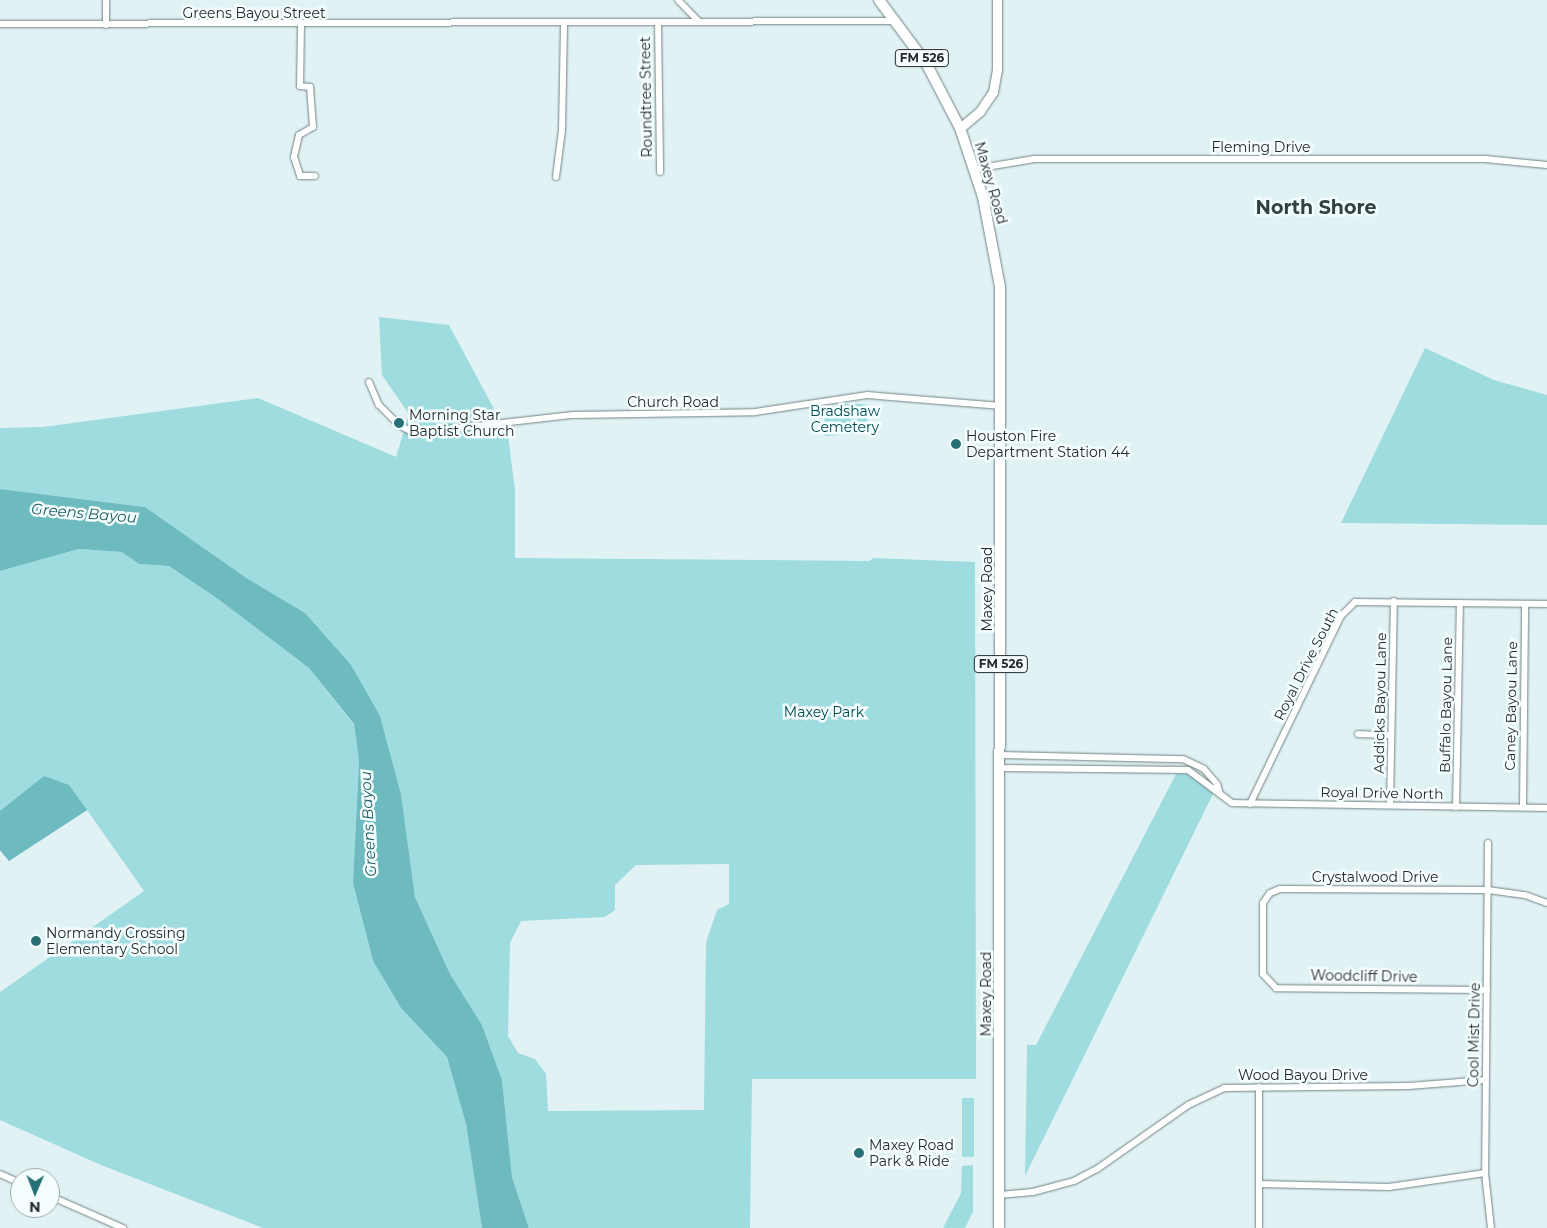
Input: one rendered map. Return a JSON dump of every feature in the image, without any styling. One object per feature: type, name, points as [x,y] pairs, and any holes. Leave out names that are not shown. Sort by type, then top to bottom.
[{"type":"main road","name":"FM 526","points":[[879,0],[897,21],[926,63],[960,128]]},
{"type":"main road","name":"Maxey Road","points":[[960,128],[975,169],[994,244],[1000,287],[1002,406],[999,1228]]},
{"type":"street","points":[[106,0],[106,25]]},
{"type":"street","points":[[678,0],[699,22]]},
{"type":"street","name":"Maxey Road","points":[[960,128],[980,111],[994,92],[997,70],[997,0]]},
{"type":"street","name":"Greens Bayou Street","points":[[0,24],[300,25],[897,21]]},
{"type":"street","name":"Roundtree Street","points":[[658,22],[660,172]]},
{"type":"street","points":[[556,176],[562,130],[564,23]]},
{"type":"street","points":[[300,25],[300,86],[310,87],[313,127],[299,135],[294,157],[300,176],[315,176]]},
{"type":"street","name":"Fleming Drive","points":[[975,169],[1034,158],[1512,159],[1547,165]]},
{"type":"street","name":"Church Road","points":[[369,382],[379,405],[399,425],[414,433],[574,415],[755,412],[867,395],[1002,406]]},
{"type":"street","name":"Addicks Bayou Lane","points":[[1390,805],[1394,601]]},
{"type":"street","name":"Royal Drive South","points":[[1250,804],[1341,616],[1355,602],[1547,604]]},
{"type":"street","name":"Buffalo Bayou Lane","points":[[1456,807],[1460,603]]},
{"type":"street","name":"Caney Bayou Lane","points":[[1523,807],[1525,604]]},
{"type":"street","points":[[1358,734],[1391,735]]},
{"type":"street","points":[[1000,755],[1183,759],[1204,769],[1217,784],[1220,794]]},
{"type":"street","points":[[1089,756],[1089,768]]},
{"type":"street","name":"Royal Drive North","points":[[1000,768],[1188,770],[1232,803],[1547,808]]},
{"type":"street","name":"Cool Mist Drive","points":[[1488,843],[1485,1173],[1491,1228]]},
{"type":"street","name":"Crystalwood Drive","points":[[1262,959],[1264,903],[1270,893],[1280,889],[1488,890],[1525,895],[1547,903]]},
{"type":"street","name":"Woodcliff Drive","points":[[1262,959],[1263,974],[1276,988],[1487,990]]},
{"type":"street","name":"Wood Bayou Drive","points":[[999,1195],[1033,1192],[1074,1181],[1097,1169],[1188,1105],[1224,1088],[1409,1086],[1485,1080]]},
{"type":"street","points":[[1258,1228],[1259,1087]]},
{"type":"street","points":[[1259,1184],[1389,1187],[1485,1173]]},
{"type":"street","points":[[60,1200],[123,1228]]},
{"type":"green space","name":"Maxey Park","points":[[379,317],[449,325],[508,435],[515,490],[515,558],[870,561],[873,558],[975,562],[976,1079],[752,1079],[750,1228],[529,1228],[512,1177],[502,1080],[482,1025],[450,974],[415,897],[401,794],[380,716],[305,613],[248,579],[145,507],[0,489],[0,428],[43,427],[258,398],[396,457],[409,414],[382,375]],"holes":[[[729,864],[729,904],[717,910],[706,942],[704,1110],[548,1111],[546,1074],[535,1059],[518,1053],[508,1036],[510,943],[521,921],[605,917],[615,910],[615,885],[636,865]]]},
{"type":"green space","points":[[1425,348],[1494,380],[1547,395],[1547,525],[1341,523]]},
{"type":"green space","name":"Bradshaw Cemetery","points":[[843,404],[867,404],[868,433],[825,436],[824,409]]},
{"type":"green space","points":[[79,549],[123,552],[139,564],[169,566],[218,599],[309,668],[354,725],[359,761],[353,883],[373,961],[401,1008],[447,1057],[466,1124],[482,1228],[263,1228],[101,1165],[0,1120],[0,992],[144,891],[87,810],[9,861],[0,850],[0,571]]},
{"type":"green space","points":[[1176,774],[1189,774],[1200,780],[1213,794],[1025,1176],[1027,1045],[1036,1045]]},
{"type":"green space","points":[[962,1098],[974,1098],[974,1157],[962,1157]]},
{"type":"green space","points":[[973,1165],[973,1212],[965,1228],[943,1228],[961,1193],[962,1166]]},
{"type":"water","name":"Greens Bayou","points":[[0,489],[145,507],[248,579],[305,613],[351,665],[380,716],[401,794],[415,897],[450,974],[482,1025],[502,1080],[512,1177],[529,1228],[482,1228],[466,1124],[447,1057],[401,1008],[373,961],[353,883],[359,761],[354,724],[309,668],[218,599],[169,566],[139,564],[122,552],[79,549],[0,571]]},
{"type":"water","points":[[44,776],[69,785],[87,810],[9,861],[0,850],[0,811]]},
{"type":"place","name":"Morning Star Baptist Church","points":[[399,423]]},
{"type":"place","name":"Houston Fire Department Station 44","points":[[956,444]]},
{"type":"place","name":"Normandy Crossing Elementary School","points":[[36,941]]},
{"type":"place","name":"Maxey Road Park & Ride","points":[[859,1153]]},
{"type":"district","name":"North Shore","points":[[1316,208]]}]
